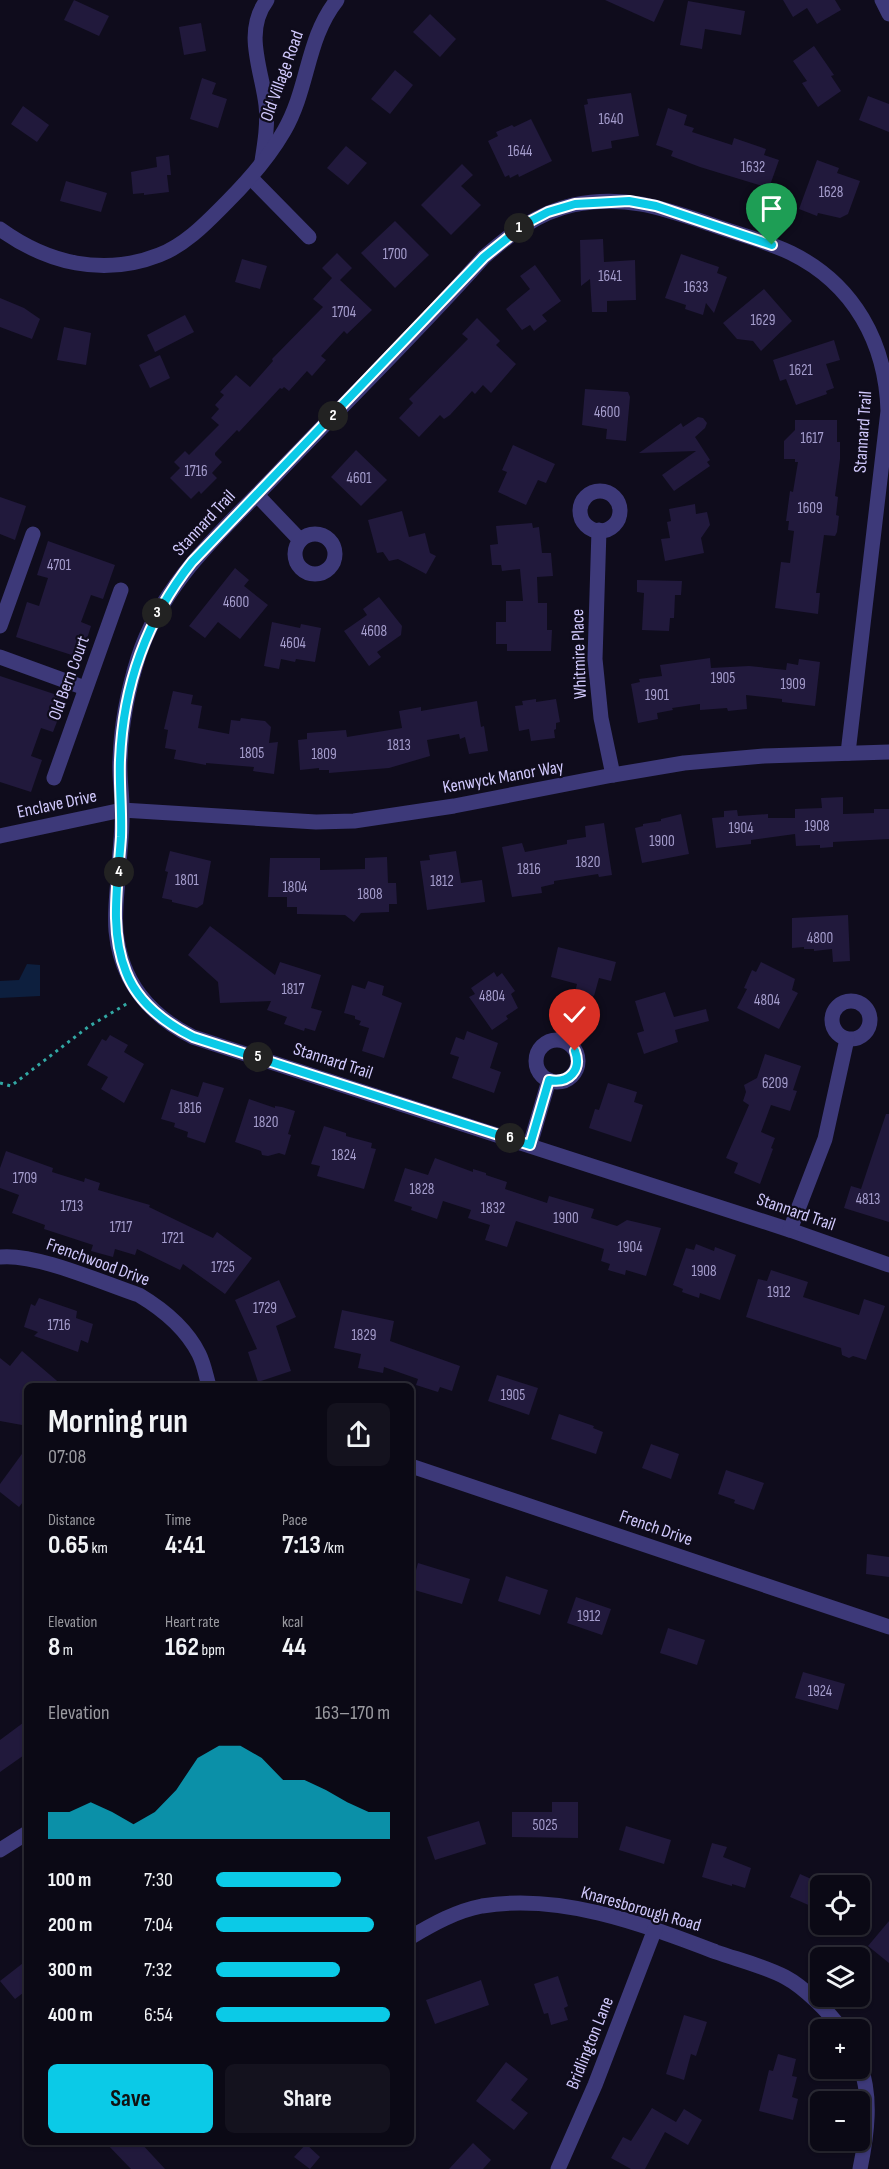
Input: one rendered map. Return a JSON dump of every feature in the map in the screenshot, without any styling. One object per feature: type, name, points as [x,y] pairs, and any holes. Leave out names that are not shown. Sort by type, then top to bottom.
[{"type":"street","name":"Old Village Road","points":[[0,229],[21,243],[77,265],[107,266],[135,262],[161,255],[185,240],[207,222],[251,178],[285,130],[298,101],[315,39],[337,0]]},
{"type":"street","points":[[882,0],[889,14]]},
{"type":"street","name":"Old Village Road","points":[[260,2],[255,40],[266,104],[266,134],[262,164]]},
{"type":"street","points":[[251,178],[309,237]]},
{"type":"street","name":"Stannard Trail","points":[[848,753],[888,411],[887,389],[877,347],[857,309],[833,280],[811,264],[784,250],[656,206],[629,201],[575,204],[548,212],[525,224],[484,257],[257,495],[212,539],[172,587],[148,630],[138,657],[123,723],[120,761],[122,810],[116,929],[119,953],[126,974],[140,996],[156,1014],[193,1037],[790,1230],[889,1265]]},
{"type":"street","points":[[257,495],[300,540]]},
{"type":"street","name":"Whitmire Place","points":[[599,530],[595,659],[601,717],[613,775]]},
{"type":"street","points":[[0,626],[33,534]]},
{"type":"street","name":"Old Bern Court","points":[[54,778],[121,590]]},
{"type":"street","points":[[0,657],[85,688]]},
{"type":"street","name":"Kenwyck Manor Way","points":[[122,810],[316,822],[354,821],[454,806],[613,775],[684,764],[742,758],[889,752]]},
{"type":"street","name":"Enclave Drive","points":[[0,836],[122,810]]},
{"type":"street","points":[[790,1230],[825,1138],[848,1039]]},
{"type":"street","points":[[530,1145],[549,1080]]},
{"type":"street","name":"Frenchwood Drive","points":[[0,1257],[33,1259],[139,1295],[175,1321],[187,1336],[200,1355],[208,1383]]},
{"type":"street","name":"French Drive","points":[[414,1467],[889,1627]]},
{"type":"street","points":[[0,1850],[24,1835]]},
{"type":"street","name":"Knaresborough Road","points":[[414,1935],[439,1920],[481,1906],[531,1903],[592,1910],[655,1929],[786,1978],[828,2011],[834,2019]]},
{"type":"street","name":"Bridlington Lane","points":[[558,2169],[595,2085],[655,1929]]},
{"type":"street","points":[[860,2169],[867,2120],[865,2079]]},
{"type":"path","points":[[0,1083],[11,1086],[88,1027],[140,996]]},
{"type":"water","points":[[27,964],[40,965],[40,996],[0,998],[0,981],[19,980]]},
{"type":"building","points":[[74,0],[109,16],[99,36],[64,20]]},
{"type":"building","points":[[605,0],[664,0],[654,22]]},
{"type":"building","points":[[783,0],[835,0],[841,10],[817,24],[807,8],[793,17]]},
{"type":"building","points":[[688,1],[745,11],[741,35],[705,29],[702,49],[680,45]]},
{"type":"building","points":[[430,14],[456,39],[440,57],[413,32]]},
{"type":"building","points":[[201,23],[206,51],[184,55],[179,27]]},
{"type":"building","points":[[814,46],[834,75],[831,76],[841,91],[818,107],[802,83],[807,81],[793,61]]},
{"type":"building","points":[[395,70],[413,85],[390,114],[371,99]]},
{"type":"building","points":[[202,78],[216,83],[212,94],[227,99],[218,128],[190,119]]},
{"type":"building","points":[[631,93],[639,136],[611,141],[612,148],[592,152],[584,105],[588,104],[587,99]]},
{"type":"building","points":[[868,96],[889,104],[889,132],[859,120]]},
{"type":"building","points":[[23,106],[49,125],[37,142],[11,124]]},
{"type":"building","points":[[668,108],[687,115],[684,125],[694,128],[692,132],[732,145],[734,138],[766,149],[764,155],[779,160],[769,188],[671,156],[673,151],[656,145]]},
{"type":"building","points":[[531,119],[552,161],[519,177],[518,174],[510,178],[509,175],[505,177],[488,141],[498,136],[496,132]]},
{"type":"building","points":[[346,146],[367,163],[348,185],[327,168]]},
{"type":"building","points":[[169,155],[171,175],[167,175],[169,192],[133,194],[131,172],[157,167],[156,157]]},
{"type":"building","points":[[817,160],[839,168],[837,173],[860,181],[848,214],[840,218],[818,213],[817,216],[799,209]]},
{"type":"building","points":[[462,164],[473,175],[461,186],[481,205],[451,235],[421,205]]},
{"type":"building","points":[[66,181],[107,193],[101,212],[60,201]]},
{"type":"building","points":[[395,221],[429,255],[395,288],[361,253]]},
{"type":"building","points":[[603,239],[604,262],[635,260],[636,300],[607,301],[607,312],[592,312],[590,279],[581,286],[580,240]]},
{"type":"building","points":[[337,253],[352,268],[340,280],[372,310],[347,334],[344,331],[321,356],[326,360],[312,376],[307,371],[289,391],[284,387],[280,388],[239,432],[237,430],[215,453],[222,462],[212,473],[217,478],[201,494],[199,491],[191,499],[170,478],[180,468],[174,462],[185,451],[189,455],[219,425],[211,418],[219,409],[215,405],[224,395],[220,392],[236,375],[250,387],[273,361],[272,359],[323,307],[313,299],[332,278],[322,268]]},
{"type":"building","points":[[681,254],[719,267],[717,273],[727,277],[714,313],[706,303],[703,315],[685,309],[686,305],[665,298]]},
{"type":"building","points":[[242,259],[267,266],[260,289],[235,282]]},
{"type":"building","points":[[535,265],[561,301],[542,315],[547,321],[534,331],[530,325],[522,330],[506,309],[530,289],[520,276]]},
{"type":"building","points":[[764,289],[792,321],[761,351],[753,341],[737,339],[723,323]]},
{"type":"building","points":[[0,298],[24,308],[40,319],[32,339],[0,327]]},
{"type":"building","points":[[185,315],[194,332],[155,352],[147,335]]},
{"type":"building","points":[[477,318],[500,341],[496,345],[516,364],[491,393],[483,385],[475,394],[472,391],[450,415],[444,419],[440,415],[419,437],[399,418],[413,403],[409,399],[468,339],[462,334]]},
{"type":"building","points":[[64,327],[91,333],[86,365],[57,360]]},
{"type":"building","points":[[834,340],[840,360],[826,364],[834,388],[826,391],[827,394],[796,405],[786,379],[780,381],[773,360]]},
{"type":"building","points":[[160,355],[170,378],[150,388],[139,365]]},
{"type":"building","points":[[585,389],[628,392],[630,397],[626,441],[606,439],[607,429],[582,425]]},
{"type":"building","points":[[698,417],[703,418],[707,423],[695,437],[710,460],[707,462],[710,466],[674,491],[662,475],[696,451],[639,453],[681,423],[683,427]]},
{"type":"building","points":[[795,420],[837,420],[837,442],[840,442],[835,496],[838,497],[837,532],[835,536],[824,535],[816,593],[820,593],[818,614],[775,608],[781,562],[790,563],[794,531],[788,530],[789,521],[786,521],[790,491],[793,492],[798,462],[795,462],[795,459],[784,459],[784,441],[795,430]]},
{"type":"building","points":[[513,445],[555,464],[546,483],[538,480],[526,505],[498,492],[507,472],[502,470]]},
{"type":"building","points":[[356,450],[387,480],[361,506],[331,477]]},
{"type":"building","points":[[0,497],[26,506],[15,540],[0,534]]},
{"type":"building","points":[[695,504],[696,514],[707,512],[710,525],[701,538],[704,553],[665,561],[661,539],[670,538],[667,522],[671,521],[669,509]]},
{"type":"building","points":[[402,511],[409,537],[425,533],[430,553],[436,556],[426,574],[398,559],[389,561],[383,552],[377,553],[368,520]]},
{"type":"building","points":[[532,523],[533,528],[539,527],[542,553],[551,553],[553,576],[537,577],[538,603],[547,603],[547,630],[552,630],[551,651],[507,651],[507,644],[496,644],[496,622],[506,622],[506,601],[523,601],[520,569],[502,571],[501,565],[492,565],[490,545],[498,544],[496,526]]},
{"type":"building","points":[[48,541],[115,565],[103,599],[91,595],[81,622],[91,626],[81,658],[16,637],[27,602],[39,606],[48,578],[37,575]]},
{"type":"building","points":[[235,568],[249,580],[244,586],[268,605],[240,639],[218,622],[205,638],[189,626]]},
{"type":"building","points":[[637,580],[682,581],[681,595],[675,595],[674,618],[670,618],[669,631],[642,630],[644,593],[637,592]]},
{"type":"building","points":[[379,597],[402,626],[401,635],[377,652],[381,657],[369,666],[344,631],[367,615],[363,609]]},
{"type":"building","points":[[272,622],[300,628],[301,624],[321,628],[315,662],[281,659],[279,669],[264,666]]},
{"type":"building","points":[[710,658],[711,668],[749,666],[786,670],[787,663],[798,665],[799,659],[820,662],[815,706],[746,695],[747,709],[700,710],[700,704],[672,708],[673,710],[657,713],[658,719],[638,723],[631,684],[640,682],[639,679],[662,676],[660,665]]},
{"type":"building","points":[[0,676],[66,698],[53,732],[41,728],[31,756],[42,760],[31,792],[0,782]]},
{"type":"building","points":[[173,691],[193,695],[191,704],[202,706],[198,728],[229,734],[231,720],[240,721],[241,718],[265,721],[271,727],[269,743],[278,742],[274,774],[253,771],[254,767],[206,763],[206,765],[174,759],[176,750],[165,748],[168,730],[164,729]]},
{"type":"building","points":[[536,699],[536,702],[556,699],[560,722],[556,723],[555,738],[531,741],[529,729],[519,731],[515,706],[523,705],[522,701]]},
{"type":"building","points":[[477,701],[488,751],[469,754],[465,737],[460,739],[459,734],[427,740],[430,756],[389,768],[329,773],[329,770],[319,770],[319,768],[300,770],[298,740],[307,739],[307,733],[346,730],[347,737],[402,728],[399,711],[421,707],[421,711]]},
{"type":"building","points":[[843,797],[843,814],[874,813],[874,809],[889,809],[889,839],[833,842],[833,847],[820,848],[820,845],[796,846],[795,834],[751,840],[751,844],[716,848],[712,818],[724,817],[724,811],[737,810],[738,816],[768,814],[768,818],[795,818],[795,809],[822,808],[821,798]]},
{"type":"building","points":[[681,814],[689,854],[642,863],[635,828]]},
{"type":"building","points":[[604,823],[612,875],[599,877],[598,874],[554,881],[554,884],[541,887],[542,893],[512,897],[502,847],[522,843],[525,852],[567,844],[567,840],[586,837],[585,826]]},
{"type":"building","points":[[170,851],[211,861],[203,904],[197,908],[162,898]]},
{"type":"building","points":[[456,851],[461,883],[482,880],[485,902],[427,910],[420,861],[430,860],[429,855]]},
{"type":"building","points":[[387,857],[388,883],[396,883],[397,904],[389,904],[389,912],[361,913],[354,922],[345,915],[297,914],[297,907],[287,907],[287,897],[268,897],[270,858],[320,858],[320,870],[365,869],[365,858]]},
{"type":"building","points":[[848,915],[850,961],[833,962],[832,949],[814,951],[814,949],[804,949],[804,947],[792,948],[792,918]]},
{"type":"building","points":[[210,926],[275,975],[280,962],[321,975],[311,1008],[322,1011],[315,1031],[305,1028],[304,1031],[284,1024],[287,1017],[267,1010],[271,1001],[220,1003],[218,982],[188,955]]},
{"type":"building","points":[[558,947],[616,962],[611,981],[599,978],[594,996],[575,992],[577,984],[551,977]]},
{"type":"building","points":[[761,962],[795,979],[792,990],[798,993],[779,1029],[737,1008],[747,989],[744,988],[752,970],[756,972]]},
{"type":"building","points":[[494,972],[497,977],[502,973],[515,991],[511,994],[518,1008],[506,1016],[508,1019],[492,1030],[469,997],[475,994],[471,988]]},
{"type":"building","points":[[368,981],[384,986],[382,995],[402,1003],[384,1058],[362,1051],[369,1028],[359,1025],[361,1021],[355,1019],[355,1016],[344,1013],[352,985],[365,989]]},
{"type":"building","points":[[665,992],[674,1017],[706,1009],[709,1021],[675,1030],[678,1042],[644,1054],[637,1033],[644,1031],[635,1001]]},
{"type":"building","points":[[467,1031],[498,1043],[490,1068],[501,1072],[494,1093],[452,1078],[459,1057],[450,1054],[456,1037],[464,1040]]},
{"type":"building","points":[[110,1035],[128,1045],[124,1052],[144,1064],[124,1103],[101,1089],[108,1077],[87,1065],[102,1039],[106,1041]]},
{"type":"building","points":[[765,1054],[801,1066],[793,1090],[797,1091],[790,1111],[771,1105],[761,1132],[775,1138],[760,1184],[734,1173],[738,1163],[726,1158],[749,1105],[743,1101],[746,1092],[744,1085],[757,1078]]},
{"type":"building","points":[[203,1082],[224,1088],[205,1143],[187,1137],[188,1132],[174,1127],[175,1123],[161,1119],[171,1089],[198,1097]]},
{"type":"building","points":[[608,1083],[637,1092],[634,1102],[643,1105],[631,1142],[589,1128],[595,1109],[599,1110]]},
{"type":"building","points":[[249,1099],[275,1108],[275,1106],[282,1107],[295,1111],[285,1155],[279,1153],[262,1155],[261,1151],[235,1142]]},
{"type":"building","points":[[886,1114],[889,1114],[889,1222],[844,1208],[851,1186],[861,1189]]},
{"type":"building","points":[[324,1126],[346,1133],[346,1136],[372,1143],[371,1148],[376,1149],[364,1189],[317,1176],[320,1166],[311,1164]]},
{"type":"building","points":[[6,1151],[53,1168],[52,1172],[84,1182],[85,1178],[100,1183],[98,1190],[150,1205],[149,1207],[213,1238],[217,1232],[252,1258],[225,1294],[183,1264],[180,1270],[137,1249],[135,1255],[115,1249],[113,1257],[91,1251],[93,1245],[44,1229],[45,1225],[12,1213],[19,1195],[0,1188],[0,1168]]},
{"type":"building","points":[[435,1158],[473,1172],[473,1169],[486,1173],[486,1175],[507,1182],[505,1189],[547,1203],[549,1196],[594,1209],[591,1218],[617,1226],[627,1220],[661,1228],[646,1276],[626,1270],[625,1275],[608,1270],[610,1264],[601,1261],[604,1249],[516,1221],[507,1247],[485,1240],[490,1225],[468,1218],[471,1210],[443,1201],[437,1219],[394,1201],[405,1168],[428,1175]]},
{"type":"building","points":[[696,1244],[714,1251],[715,1247],[736,1255],[720,1300],[700,1293],[699,1298],[682,1292],[683,1289],[673,1285],[686,1248],[694,1250]]},
{"type":"building","points":[[771,1270],[808,1282],[803,1297],[859,1315],[864,1299],[885,1306],[866,1360],[853,1356],[849,1358],[842,1355],[841,1348],[746,1317],[758,1279],[767,1281]]},
{"type":"building","points":[[279,1280],[296,1317],[276,1326],[291,1371],[258,1382],[248,1352],[257,1349],[235,1300]]},
{"type":"building","points":[[39,1298],[77,1311],[76,1318],[93,1324],[88,1343],[81,1340],[78,1352],[34,1336],[38,1332],[24,1327],[31,1304],[35,1306]]},
{"type":"building","points":[[342,1310],[394,1321],[390,1341],[460,1366],[452,1391],[440,1387],[438,1392],[416,1385],[418,1379],[384,1367],[383,1373],[358,1368],[361,1354],[334,1348]]},
{"type":"building","points":[[22,1351],[59,1383],[24,1383],[22,1425],[0,1421],[0,1358],[10,1366]]},
{"type":"building","points":[[497,1375],[538,1388],[529,1415],[488,1401]]},
{"type":"building","points":[[559,1414],[594,1426],[593,1428],[603,1432],[596,1454],[551,1439]]},
{"type":"building","points":[[651,1444],[679,1454],[671,1479],[642,1468]]},
{"type":"building","points":[[24,1451],[24,1501],[19,1507],[0,1492],[0,1484]]},
{"type":"building","points":[[726,1470],[764,1483],[754,1510],[718,1494]]},
{"type":"building","points":[[867,1554],[889,1557],[889,1577],[866,1574]]},
{"type":"building","points":[[418,1563],[470,1579],[462,1604],[414,1590]]},
{"type":"building","points":[[506,1576],[548,1590],[540,1615],[498,1601]]},
{"type":"building","points":[[576,1597],[611,1609],[602,1635],[567,1623]]},
{"type":"building","points":[[668,1628],[705,1640],[697,1665],[660,1653]]},
{"type":"building","points":[[803,1672],[845,1684],[838,1710],[795,1698]]},
{"type":"building","points":[[24,1722],[24,1755],[0,1772],[0,1740]]},
{"type":"building","points":[[552,1802],[578,1802],[578,1838],[512,1837],[512,1812],[552,1812]]},
{"type":"building","points":[[479,1821],[486,1844],[435,1860],[427,1837]]},
{"type":"building","points":[[626,1826],[671,1840],[664,1864],[619,1850]]},
{"type":"building","points":[[712,1843],[727,1847],[723,1857],[751,1868],[745,1888],[702,1877]]},
{"type":"building","points":[[800,1874],[810,1878],[810,1906],[790,1897]]},
{"type":"building","points":[[889,1921],[889,1963],[868,1946]]},
{"type":"building","points":[[24,1962],[24,1992],[15,1999],[0,1981]]},
{"type":"building","points":[[558,1976],[568,2006],[564,2008],[568,2020],[551,2025],[548,2013],[544,2014],[534,1984]]},
{"type":"building","points":[[481,1980],[489,2005],[435,2024],[426,2000]]},
{"type":"building","points":[[684,2015],[707,2022],[696,2056],[691,2054],[684,2080],[666,2074]]},
{"type":"building","points":[[778,2054],[796,2059],[792,2076],[797,2077],[792,2097],[798,2099],[793,2120],[759,2111],[769,2070],[773,2071]]},
{"type":"building","points":[[506,2062],[528,2079],[511,2100],[528,2113],[514,2130],[476,2101]]},
{"type":"building","points":[[652,2108],[676,2122],[684,2109],[702,2120],[688,2145],[665,2132],[645,2169],[631,2169],[611,2158],[623,2137],[631,2141]]},
{"type":"building","points":[[473,2143],[491,2160],[483,2169],[449,2169]]},
{"type":"building","points":[[108,2145],[143,2145],[165,2169],[131,2169]]},
{"type":"building","points":[[307,2145],[320,2157],[310,2169],[294,2157]]},
{"type":"route","points":[[575,1051],[577,1064],[570,1077],[556,1082],[549,1080],[530,1145],[193,1037],[156,1014],[140,996],[126,974],[119,953],[116,929],[122,810],[120,761],[123,723],[130,689],[148,630],[172,587],[192,562],[484,257],[525,224],[548,212],[575,204],[629,201],[656,206],[772,245]]}]
